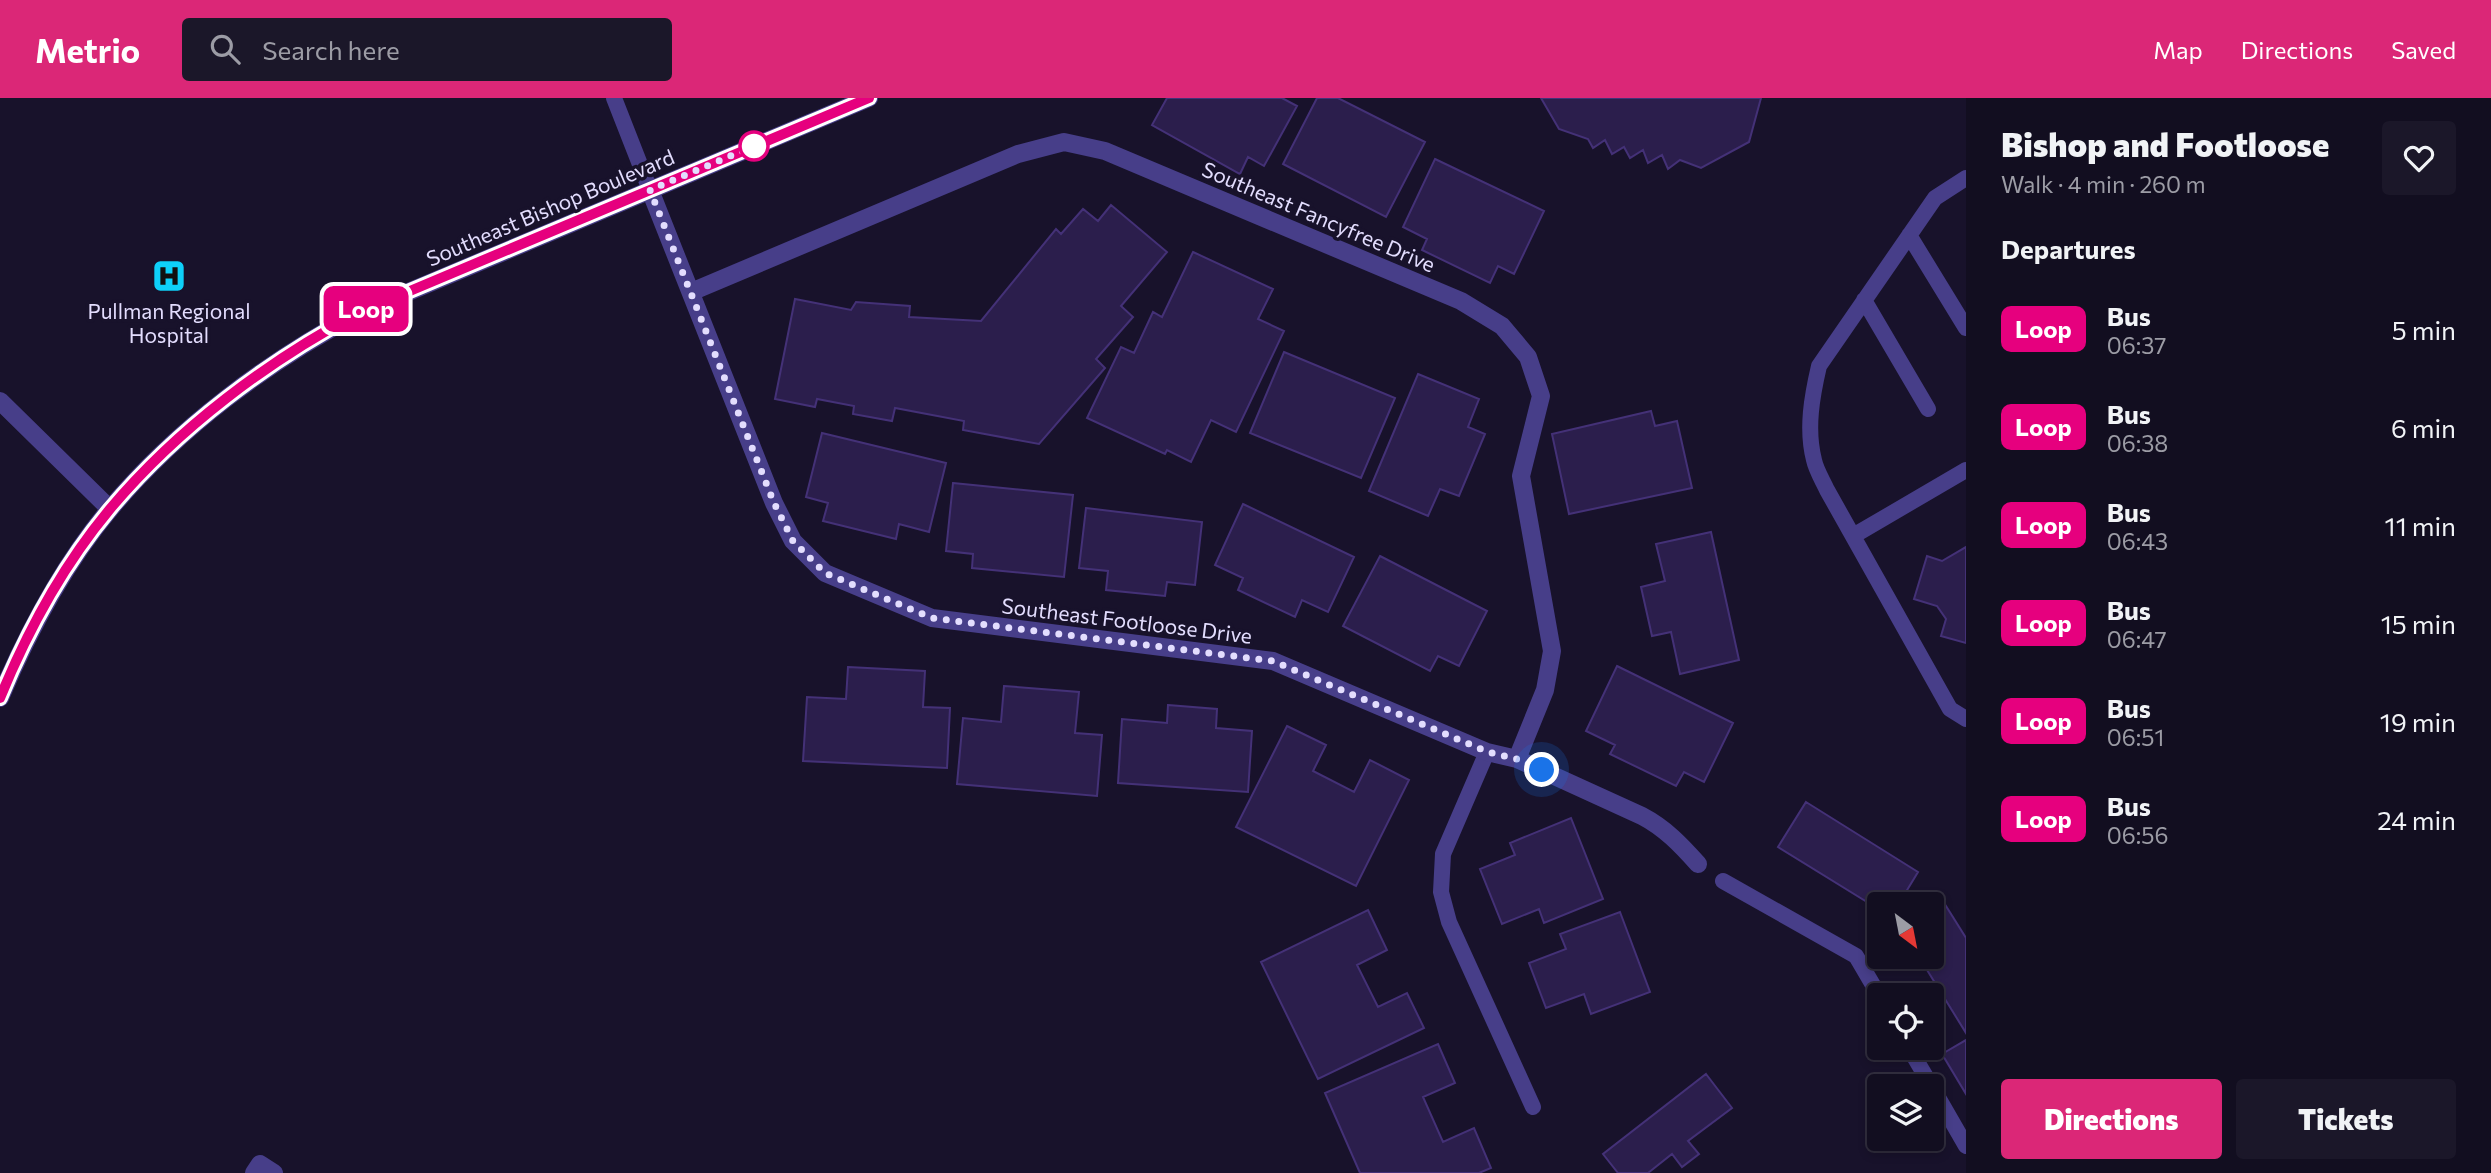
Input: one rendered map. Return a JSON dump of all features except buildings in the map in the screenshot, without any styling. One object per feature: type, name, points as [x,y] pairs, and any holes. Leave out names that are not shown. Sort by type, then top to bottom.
[{"type":"street","name":"Southeast Bishop Boulevard","points":[[0,698],[15,661],[44,608],[76,555],[110,509],[211,410],[250,380],[320,333],[360,312],[869,98]]},
{"type":"street","name":"Southeast Fancyfree Drive","points":[[691,292],[1018,154],[1064,142],[1105,151],[1461,301],[1502,326],[1528,357],[1541,396],[1521,477],[1552,651],[1545,690],[1517,759]]},
{"type":"street","name":"Southeast Footloose Drive","points":[[650,190],[774,503],[793,541],[825,573],[932,618],[1273,661],[1488,752],[1517,759],[1657,824],[1698,864]]},
{"type":"street","points":[[0,401],[110,509]]},
{"type":"street","points":[[254,1173],[260,1164],[274,1173]]},
{"type":"lane","points":[[614,98],[650,190]]},
{"type":"lane","points":[[1966,178],[1935,198],[1819,366],[1812,396],[1810,424],[1814,460],[1827,490],[1950,709],[1966,719]]},
{"type":"lane","points":[[1909,235],[1966,328]]},
{"type":"lane","points":[[1864,300],[1928,409]]},
{"type":"lane","points":[[1853,536],[1966,470]]},
{"type":"lane","points":[[1488,752],[1443,854],[1441,892],[1450,922],[1533,1107]]},
{"type":"lane","points":[[1723,881],[1856,956],[1872,983]]},
{"type":"lane","points":[[1944,1108],[1966,1146]]},
{"type":"bus line","name":"Loop","points":[[0,698],[15,661],[44,608],[76,555],[110,509],[211,410],[282,357],[360,312],[869,98]]},
{"type":"place","name":"Pullman Regional Hospital","points":[[169,276]]},
{"type":"route","points":[[754,146],[650,190],[774,503],[793,541],[825,573],[932,618],[1273,661],[1488,752],[1517,759],[1542,770]]}]
